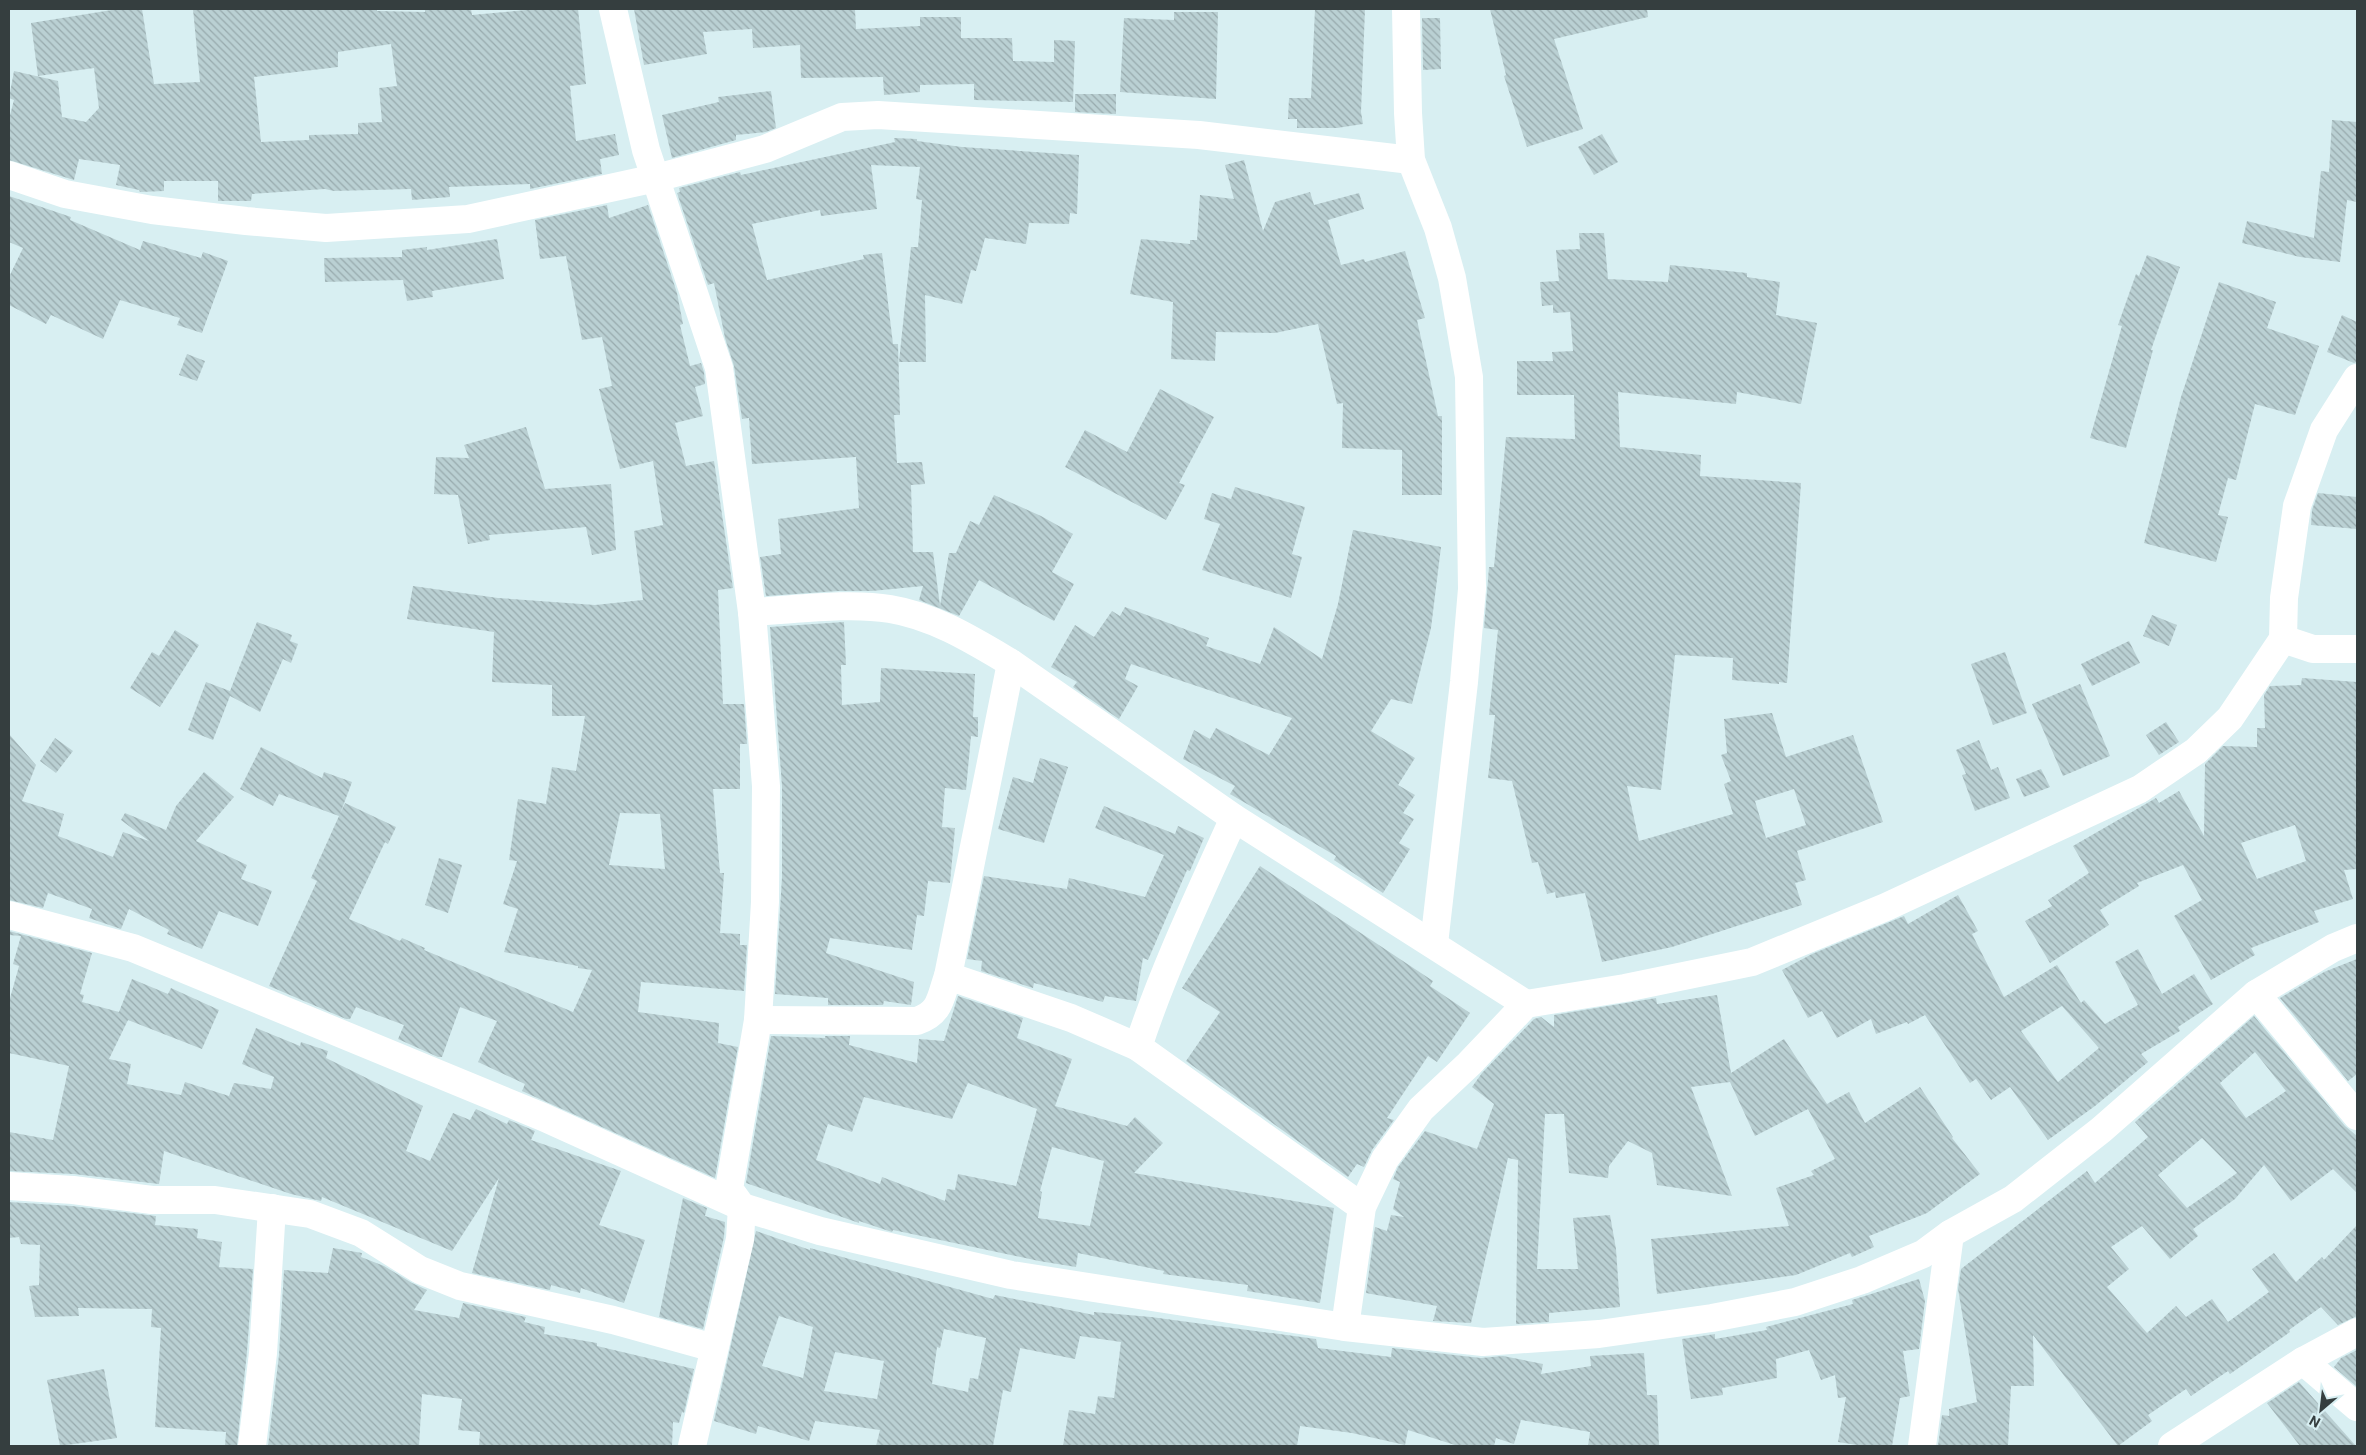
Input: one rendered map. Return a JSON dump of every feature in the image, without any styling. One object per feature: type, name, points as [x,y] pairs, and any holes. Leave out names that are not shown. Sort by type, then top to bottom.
[{"type":"street","points":[[613,9],[646,150],[719,368],[752,612],[766,786],[765,902],[758,1020],[729,1189],[742,1207],[740,1239],[692,1446]]},
{"type":"street","points":[[1406,9],[1411,160],[1438,228],[1452,278],[1469,377],[1472,589],[1464,682],[1434,944]]},
{"type":"street","points":[[9,175],[65,194],[152,210],[326,228],[468,219],[656,178],[765,149],[842,117],[878,115],[1199,135],[1411,160]]},
{"type":"street","points":[[1345,1327],[1362,1208],[1385,1159],[1421,1109],[1469,1064],[1526,1004],[1625,988],[1752,962],[1886,907],[2140,789],[2196,751],[2230,718],[2282,639],[2284,598],[2297,506],[2324,430],[2357,378]]},
{"type":"street","points":[[752,612],[835,608],[889,609],[928,619],[977,643],[1011,664],[1234,818],[1526,1004]]},
{"type":"street","points":[[2282,639],[2313,649],[2357,649]]},
{"type":"street","points":[[758,1020],[917,1021],[931,1017],[937,1009],[948,976],[1011,664]]},
{"type":"street","points":[[1138,1047],[1176,949],[1234,818]]},
{"type":"street","points":[[9,915],[133,948],[543,1117],[742,1207],[820,1231],[1011,1275],[1345,1327],[1483,1342],[1599,1334],[1712,1318],[1795,1302],[1862,1280],[1923,1254],[1950,1234],[2013,1199],[2101,1130],[2256,994],[2334,948],[2357,938]]},
{"type":"street","points":[[948,976],[1072,1018],[1138,1047],[1362,1208]]},
{"type":"street","points":[[2256,994],[2357,1116]]},
{"type":"street","points":[[9,1186],[73,1190],[152,1200],[215,1200],[310,1214],[361,1233],[420,1270],[460,1286],[613,1320],[714,1348]]},
{"type":"street","points":[[252,1446],[263,1353],[272,1208]]},
{"type":"street","points":[[1922,1446],[1950,1234]]},
{"type":"street","points":[[2172,1446],[2303,1361],[2357,1332]]},
{"type":"street","points":[[2303,1361],[2357,1407]]},
{"type":"building","points":[[118,9],[142,9],[154,84],[200,82],[193,9],[377,9],[377,11],[425,12],[425,9],[471,9],[472,15],[537,9],[578,9],[586,84],[570,86],[576,141],[615,134],[619,155],[600,159],[602,174],[530,189],[530,184],[449,187],[450,197],[412,200],[411,189],[334,191],[325,189],[252,194],[251,201],[218,201],[218,181],[164,181],[164,191],[140,192],[139,190],[116,185],[120,165],[79,159],[74,180],[9,160],[9,119],[14,100],[9,98],[14,71],[58,81],[62,117],[86,122],[99,108],[94,68],[38,76],[31,23]],"holes":[[[391,44],[397,86],[379,88],[382,122],[358,123],[358,134],[309,135],[309,140],[261,142],[254,77],[338,67],[338,52]]]},
{"type":"building","points":[[634,9],[855,9],[856,29],[920,26],[920,17],[961,17],[961,38],[1012,38],[1013,61],[1054,62],[1054,40],[1075,41],[1073,102],[974,100],[974,84],[920,85],[920,92],[884,95],[883,77],[801,78],[800,45],[753,48],[752,29],[703,32],[707,54],[644,65]]},
{"type":"building","points":[[1315,9],[1365,9],[1361,112],[1363,124],[1337,128],[1297,128],[1297,119],[1288,119],[1289,98],[1311,98]]},
{"type":"building","points":[[1490,9],[1647,9],[1648,17],[1554,39],[1583,129],[1527,147],[1504,76],[1506,75]]},
{"type":"building","points":[[1174,12],[1218,12],[1216,99],[1120,92],[1124,18],[1174,20]]},
{"type":"building","points":[[1422,18],[1440,18],[1441,69],[1423,70]]},
{"type":"building","points":[[771,91],[776,128],[766,132],[736,135],[736,140],[672,158],[662,115],[719,102],[718,97]]},
{"type":"building","points":[[1075,94],[1116,94],[1116,114],[1075,112]]},
{"type":"building","points":[[2332,120],[2357,122],[2357,202],[2347,200],[2340,262],[2300,257],[2242,243],[2247,221],[2314,238],[2321,171],[2329,172]]},
{"type":"building","points":[[1602,134],[1618,162],[1594,175],[1578,147]]},
{"type":"building","points":[[894,138],[917,139],[917,141],[962,147],[1079,155],[1077,214],[1070,213],[1069,224],[1029,223],[1026,244],[985,238],[976,271],[971,270],[962,304],[925,295],[926,362],[899,362],[911,247],[918,247],[922,200],[916,199],[920,167],[871,165],[877,209],[821,216],[820,210],[752,224],[767,280],[864,259],[863,255],[882,253],[893,344],[898,344],[900,415],[894,415],[897,463],[922,462],[925,484],[911,485],[913,552],[933,552],[940,606],[949,553],[956,553],[970,521],[979,525],[994,495],[1041,516],[1073,534],[1052,572],[1074,584],[1054,621],[979,580],[959,616],[919,600],[923,586],[872,591],[838,591],[766,596],[760,557],[781,554],[778,519],[859,508],[856,457],[752,464],[749,418],[742,419],[734,366],[725,338],[714,283],[708,285],[677,193],[680,192],[679,188],[740,172],[741,175],[895,142]]},
{"type":"building","points":[[1244,160],[1263,231],[1275,202],[1310,192],[1314,205],[1359,193],[1364,209],[1328,220],[1341,265],[1364,259],[1365,262],[1405,251],[1425,318],[1417,320],[1438,416],[1442,416],[1442,495],[1402,495],[1402,450],[1342,448],[1343,403],[1337,404],[1318,324],[1275,333],[1216,332],[1215,361],[1171,359],[1173,302],[1130,294],[1141,239],[1190,244],[1190,240],[1197,240],[1200,195],[1234,199],[1225,165]]},
{"type":"building","points":[[9,196],[71,217],[70,220],[140,250],[143,241],[201,258],[203,252],[228,261],[202,333],[177,325],[180,318],[120,300],[103,339],[51,315],[46,324],[9,305],[9,277],[23,248],[9,242]]},
{"type":"building","points":[[607,205],[609,218],[648,205],[677,293],[683,324],[680,325],[690,366],[701,363],[704,372],[705,384],[695,387],[703,416],[675,423],[686,466],[714,461],[733,588],[718,590],[723,704],[744,704],[747,744],[740,744],[740,789],[713,789],[720,873],[724,873],[720,933],[740,934],[740,945],[747,945],[744,991],[641,982],[638,1012],[719,1023],[718,1043],[738,1047],[715,1178],[522,1091],[525,1084],[478,1062],[497,1021],[460,1007],[442,1057],[438,1057],[398,1039],[404,1025],[356,1007],[350,1019],[346,1019],[269,986],[317,881],[311,878],[339,816],[279,794],[273,806],[240,789],[261,747],[322,778],[324,772],[352,782],[340,814],[345,803],[396,827],[388,844],[385,842],[349,919],[400,941],[402,938],[425,948],[424,950],[573,1012],[592,970],[504,952],[518,909],[503,904],[517,861],[509,860],[518,799],[546,804],[552,767],[576,771],[585,716],[552,716],[552,685],[492,682],[494,632],[407,619],[413,586],[498,598],[595,605],[643,600],[634,531],[663,525],[653,461],[620,469],[599,389],[612,386],[602,337],[582,340],[566,256],[540,259],[535,220]],"holes":[[[620,813],[660,814],[665,869],[609,865]]]},
{"type":"building","points":[[1579,233],[1604,233],[1608,279],[1668,282],[1670,265],[1747,273],[1747,277],[1780,282],[1776,315],[1817,323],[1801,404],[1737,392],[1736,404],[1618,392],[1620,447],[1701,455],[1700,476],[1801,483],[1787,683],[1732,680],[1733,658],[1675,655],[1661,790],[1627,786],[1639,841],[1733,814],[1724,784],[1731,781],[1721,755],[1727,753],[1724,719],[1772,713],[1786,757],[1853,735],[1883,822],[1797,851],[1806,880],[1795,883],[1802,905],[1672,947],[1602,962],[1585,893],[1556,898],[1555,892],[1547,894],[1538,862],[1532,863],[1512,781],[1488,778],[1495,715],[1489,715],[1498,630],[1484,628],[1489,567],[1494,567],[1506,437],[1575,439],[1574,395],[1517,395],[1517,361],[1553,361],[1552,352],[1573,351],[1570,312],[1553,313],[1553,305],[1542,306],[1540,282],[1559,281],[1556,250],[1580,249]],"holes":[[[1794,789],[1806,825],[1766,838],[1755,801]]]},
{"type":"building","points":[[497,239],[504,279],[432,291],[433,297],[407,301],[403,280],[325,282],[324,258],[402,257],[402,250],[427,247],[427,250]]},
{"type":"building","points":[[2147,255],[2180,267],[2151,350],[2153,350],[2126,448],[2090,438],[2122,326],[2118,325],[2136,274],[2139,276]]},
{"type":"building","points":[[2219,282],[2276,302],[2267,328],[2319,346],[2295,415],[2255,404],[2236,480],[2228,478],[2218,515],[2228,517],[2216,562],[2144,543],[2181,397]]},
{"type":"building","points":[[2342,315],[2357,322],[2357,362],[2354,363],[2327,352]]},
{"type":"building","points":[[187,354],[205,361],[197,381],[179,375]]},
{"type":"building","points":[[1160,389],[1214,417],[1179,483],[1185,485],[1166,520],[1065,467],[1085,430],[1127,452]]},
{"type":"building","points":[[526,427],[545,489],[611,484],[616,550],[592,555],[586,527],[489,535],[490,540],[468,544],[458,495],[434,494],[436,457],[469,458],[464,445]]},
{"type":"building","points":[[1235,487],[1305,507],[1292,554],[1302,557],[1291,598],[1202,570],[1220,524],[1204,519],[1212,493],[1231,499]]},
{"type":"building","points":[[2318,493],[2357,497],[2357,529],[2311,525],[2312,510]]},
{"type":"building","points":[[1353,530],[1441,547],[1431,628],[1412,704],[1391,699],[1371,731],[1415,758],[1398,785],[1415,795],[1403,813],[1414,819],[1399,843],[1410,849],[1383,893],[1334,860],[1336,856],[1230,794],[1235,786],[1183,759],[1194,730],[1210,739],[1216,728],[1269,755],[1292,718],[1131,664],[1125,679],[1138,686],[1119,719],[1073,687],[1077,682],[1051,667],[1075,625],[1094,637],[1112,611],[1120,616],[1125,607],[1209,638],[1206,646],[1260,664],[1274,627],[1322,659],[1338,604]]},
{"type":"building","points":[[2152,615],[2177,625],[2169,646],[2143,636]]},
{"type":"building","points":[[257,622],[292,635],[290,641],[298,644],[291,663],[283,659],[260,712],[230,696],[213,740],[188,730],[206,682],[230,691]]},
{"type":"building","points":[[844,622],[846,665],[841,665],[842,705],[880,702],[881,668],[975,674],[973,717],[978,717],[978,737],[971,736],[966,790],[945,788],[942,827],[955,828],[950,883],[928,881],[924,916],[917,915],[912,950],[830,938],[826,953],[914,982],[911,1005],[884,1001],[883,1005],[828,1005],[828,998],[775,994],[782,877],[782,786],[770,627]]},
{"type":"building","points":[[175,630],[199,645],[160,707],[130,688],[152,652],[159,656]]},
{"type":"building","points":[[2129,641],[2140,663],[2092,686],[2081,664]]},
{"type":"building","points":[[2005,652],[2027,713],[1993,725],[1971,664]]},
{"type":"building","points":[[2302,678],[2357,682],[2357,869],[2344,870],[2353,899],[2314,911],[2319,922],[2251,948],[2255,955],[2211,980],[2174,916],[2202,900],[2183,865],[2137,883],[2139,886],[2100,910],[2109,925],[2050,963],[2025,921],[2052,906],[2048,900],[2089,873],[2073,846],[2156,798],[2159,803],[2179,791],[2204,836],[2205,764],[2223,746],[2257,747],[2257,728],[2265,728],[2264,695],[2270,686],[2301,685]],"holes":[[[2295,825],[2306,861],[2257,879],[2241,843]]]},
{"type":"building","points":[[2080,684],[2110,756],[2063,776],[2032,704]]},
{"type":"building","points":[[2166,722],[2179,742],[2159,755],[2146,735]]},
{"type":"building","points":[[9,734],[36,765],[22,801],[64,814],[58,836],[113,857],[123,832],[149,841],[121,820],[125,813],[166,830],[176,806],[204,772],[234,797],[196,841],[247,865],[241,879],[272,891],[258,926],[219,911],[202,949],[167,934],[169,930],[129,909],[121,929],[89,918],[92,909],[48,893],[43,908],[9,900]]},
{"type":"building","points":[[55,738],[73,751],[56,773],[40,761]]},
{"type":"building","points":[[1979,740],[1991,770],[1998,767],[2010,798],[1975,811],[1962,775],[1966,774],[1956,750]]},
{"type":"building","points":[[1040,758],[1068,767],[1044,843],[998,829],[1013,777],[1033,783]]},
{"type":"building","points":[[2041,769],[2050,787],[2024,797],[2016,779]]},
{"type":"building","points":[[1104,806],[1175,834],[1178,826],[1204,838],[1190,871],[1187,870],[1148,960],[1143,958],[1136,1001],[1105,996],[1103,1002],[1034,983],[1033,988],[981,971],[982,961],[967,959],[984,876],[1067,889],[1069,878],[1145,897],[1164,855],[1095,828]]},
{"type":"building","points":[[439,858],[462,865],[448,913],[425,905]]},
{"type":"building","points":[[1260,866],[1433,981],[1430,986],[1470,1013],[1437,1062],[1428,1056],[1387,1118],[1394,1120],[1372,1150],[1364,1167],[1357,1164],[1348,1177],[1186,1061],[1220,1012],[1182,988]]},
{"type":"building","points":[[1958,895],[1978,931],[1972,934],[2004,997],[2057,965],[2081,1003],[2084,1000],[2105,1024],[2138,1005],[2115,962],[2138,949],[2162,994],[2194,974],[2213,1004],[2178,1027],[2180,1031],[2141,1054],[2148,1062],[2095,1106],[2048,1140],[2010,1087],[1991,1100],[1976,1079],[1970,1083],[1925,1015],[1908,1024],[1907,1022],[1876,1034],[1871,1019],[1837,1038],[1822,1011],[1808,1018],[1782,970],[1812,954],[1904,916],[1908,924]],"holes":[[[2062,1006],[2099,1048],[2058,1082],[2021,1031]]]},
{"type":"building","points":[[9,931],[92,953],[80,994],[84,995],[82,1002],[119,1012],[132,979],[168,994],[171,988],[219,1010],[202,1049],[128,1020],[109,1059],[131,1064],[127,1084],[181,1095],[185,1082],[229,1096],[234,1083],[271,1089],[274,1077],[242,1064],[256,1028],[300,1046],[301,1042],[328,1051],[326,1058],[423,1106],[406,1151],[430,1161],[453,1113],[470,1120],[476,1109],[507,1124],[509,1120],[535,1131],[531,1140],[621,1171],[599,1225],[645,1240],[624,1303],[581,1288],[580,1293],[551,1285],[550,1290],[472,1273],[499,1178],[452,1251],[322,1197],[321,1201],[291,1194],[164,1151],[159,1184],[74,1174],[9,1171],[9,1132],[53,1140],[69,1066],[9,1053],[9,1002],[19,966],[13,964],[21,936],[9,935]]},
{"type":"building","points":[[2357,959],[2357,1074],[2348,1081],[2280,998],[2324,972]]},
{"type":"building","points":[[1717,995],[1731,1073],[1784,1039],[1827,1104],[1849,1092],[1865,1123],[1920,1087],[1952,1138],[1980,1174],[1927,1213],[1869,1236],[1874,1247],[1852,1257],[1850,1253],[1796,1275],[1657,1294],[1651,1239],[1789,1226],[1776,1188],[1814,1175],[1811,1171],[1835,1159],[1808,1109],[1755,1136],[1730,1082],[1691,1087],[1732,1196],[1657,1185],[1652,1153],[1628,1141],[1609,1166],[1608,1178],[1569,1173],[1564,1114],[1545,1114],[1537,1269],[1578,1269],[1573,1218],[1610,1215],[1616,1249],[1620,1307],[1549,1313],[1549,1322],[1516,1324],[1518,1160],[1508,1158],[1471,1323],[1433,1321],[1437,1306],[1366,1293],[1375,1227],[1387,1231],[1391,1215],[1404,1217],[1393,1209],[1400,1182],[1393,1179],[1398,1167],[1425,1131],[1477,1149],[1494,1104],[1472,1087],[1482,1073],[1534,1019],[1541,1017],[1554,1027],[1554,1015],[1656,998],[1657,1004]]},
{"type":"building","points":[[958,996],[1023,1018],[1017,1038],[1072,1059],[1055,1106],[1127,1126],[1135,1117],[1163,1143],[1134,1173],[1334,1208],[1320,1303],[1247,1291],[1248,1285],[1163,1274],[1164,1271],[1078,1253],[1076,1267],[893,1230],[892,1232],[859,1221],[859,1223],[746,1183],[771,1036],[825,1038],[825,1036],[850,1036],[849,1045],[917,1063],[919,1039],[944,1041]],"holes":[[[968,1083],[1037,1109],[1016,1186],[958,1174],[955,1190],[947,1189],[945,1201],[882,1177],[880,1184],[816,1160],[828,1124],[852,1132],[864,1097],[952,1119]],[[1052,1147],[1104,1161],[1090,1226],[1038,1218],[1042,1192],[1040,1191]]]},
{"type":"building","points":[[2254,1016],[2345,1126],[2357,1136],[2357,1193],[2333,1169],[2291,1201],[2264,1165],[2235,1199],[2193,1229],[2198,1236],[2170,1259],[2142,1226],[2111,1247],[2129,1269],[2107,1287],[2147,1333],[2176,1306],[2186,1317],[2212,1299],[2228,1322],[2269,1292],[2252,1269],[2274,1253],[2296,1282],[2322,1257],[2324,1260],[2357,1225],[2357,1316],[2338,1325],[2321,1307],[2289,1330],[2290,1332],[2230,1374],[2228,1371],[2191,1396],[2186,1389],[2148,1415],[2152,1421],[2118,1446],[2033,1335],[2034,1386],[2011,1386],[2008,1446],[1938,1446],[1942,1415],[1949,1416],[1949,1409],[1977,1402],[1958,1289],[1961,1269],[2087,1171],[2095,1183],[2148,1137],[2135,1122]],"holes":[[[2255,1052],[2286,1091],[2246,1118],[2220,1083]],[[2202,1138],[2237,1173],[2187,1208],[2158,1175]]]},
{"type":"building","points":[[683,1198],[707,1208],[705,1216],[725,1222],[724,1237],[703,1329],[659,1317]]},
{"type":"building","points":[[9,1202],[72,1206],[156,1216],[155,1225],[198,1229],[197,1238],[222,1242],[219,1267],[253,1269],[237,1446],[225,1446],[226,1432],[155,1427],[161,1328],[151,1327],[152,1309],[78,1308],[79,1316],[35,1317],[29,1286],[39,1285],[40,1245],[21,1244],[19,1237],[9,1238]]},
{"type":"building","points":[[756,1231],[810,1250],[810,1248],[993,1299],[995,1295],[1094,1315],[1094,1312],[1151,1317],[1316,1339],[1318,1348],[1391,1357],[1392,1348],[1481,1358],[1503,1356],[1543,1364],[1541,1374],[1591,1366],[1590,1356],[1644,1353],[1647,1395],[1657,1395],[1659,1446],[1588,1446],[1590,1432],[1521,1420],[1514,1444],[1496,1438],[1494,1446],[1458,1446],[1408,1430],[1405,1445],[1352,1433],[1300,1426],[1297,1446],[1063,1446],[1069,1410],[1095,1414],[1098,1396],[1114,1398],[1121,1342],[1080,1336],[1075,1359],[1020,1348],[1011,1392],[1003,1390],[993,1446],[876,1446],[880,1430],[815,1421],[809,1441],[758,1426],[756,1434],[714,1421]],"holes":[[[779,1316],[813,1327],[803,1378],[762,1366]],[[944,1329],[986,1338],[978,1379],[970,1378],[968,1392],[932,1384],[937,1347],[940,1348]],[[835,1352],[884,1361],[877,1399],[824,1391]]]},
{"type":"building","points":[[333,1248],[362,1253],[361,1257],[384,1266],[427,1290],[414,1310],[459,1318],[463,1303],[526,1317],[524,1322],[545,1327],[544,1334],[597,1343],[597,1346],[694,1369],[684,1413],[682,1412],[679,1423],[673,1422],[672,1446],[479,1446],[480,1432],[458,1430],[462,1399],[422,1394],[419,1446],[268,1446],[279,1355],[284,1270],[328,1273]]},
{"type":"building","points":[[1919,1279],[1925,1301],[1919,1349],[1903,1351],[1910,1396],[1900,1398],[1892,1446],[1864,1446],[1838,1442],[1846,1397],[1838,1398],[1835,1375],[1821,1380],[1809,1350],[1776,1359],[1777,1378],[1722,1388],[1723,1395],[1691,1399],[1682,1339],[1715,1334],[1715,1339],[1767,1330],[1766,1327],[1853,1304],[1852,1300]]},
{"type":"building","points":[[2357,1350],[2357,1387],[2334,1367],[2341,1358]]},
{"type":"building","points":[[104,1369],[117,1438],[60,1446],[47,1380]]},
{"type":"building","points":[[2299,1382],[2356,1446],[2300,1446],[2267,1403]]}]
